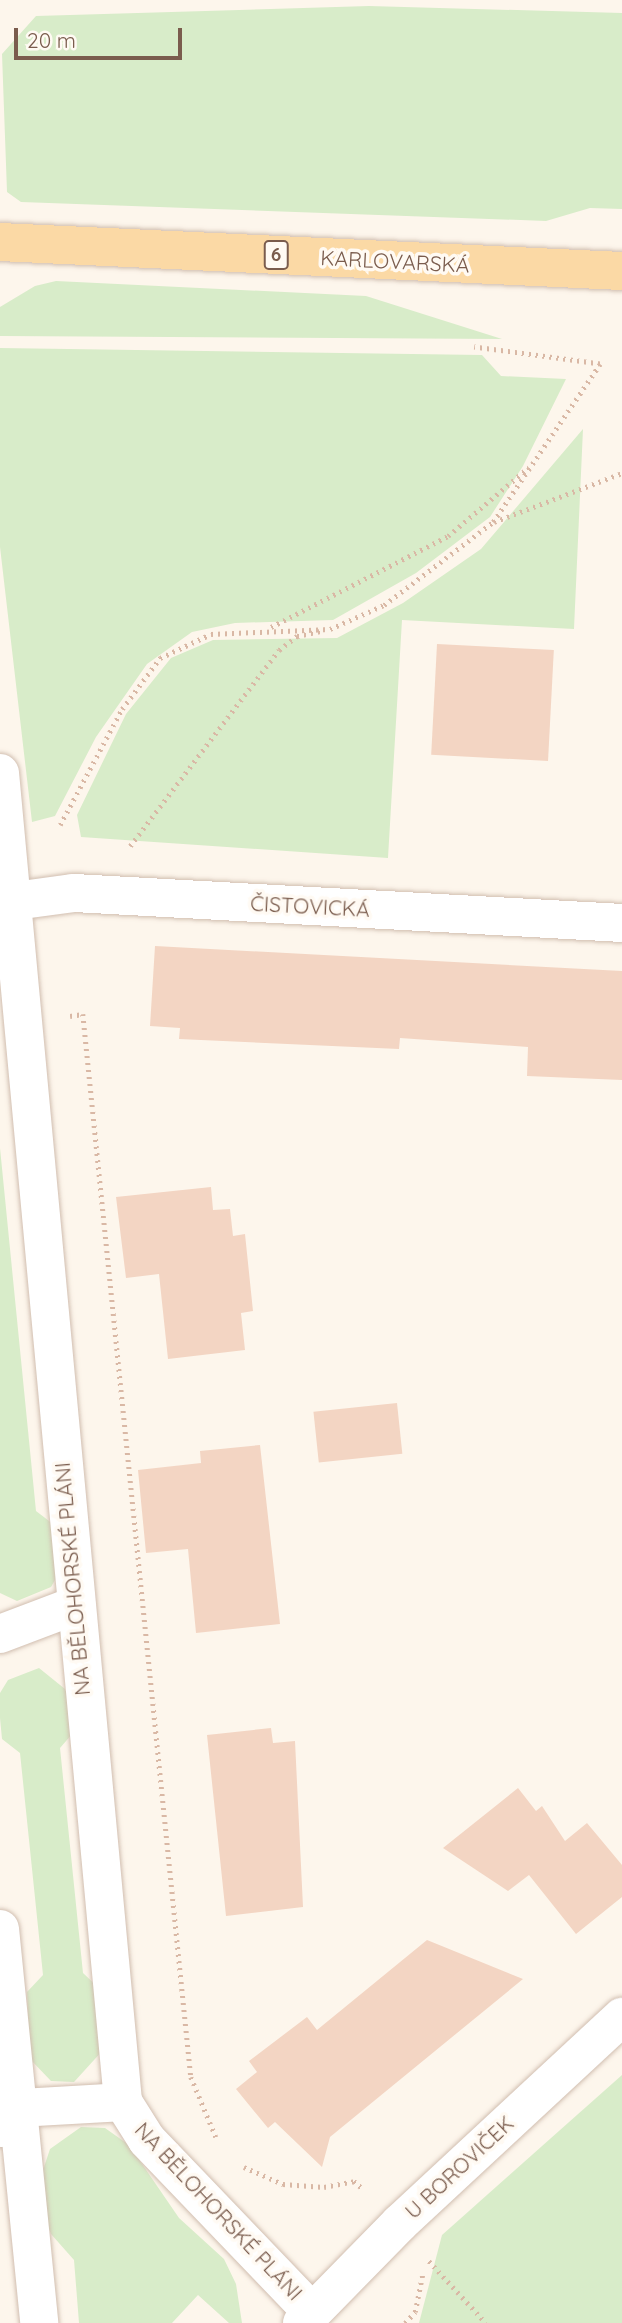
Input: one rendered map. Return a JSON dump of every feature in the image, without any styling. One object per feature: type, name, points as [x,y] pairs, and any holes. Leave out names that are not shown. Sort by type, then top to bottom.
[{"type":"main road","name":"KARLOVARSKÁ","points":[[0,242],[622,271]]},
{"type":"street","name":"NA BĚLOHORSKÉ PLÁNI","points":[[0,774],[7,901],[123,2102],[147,2140],[307,2317]]},
{"type":"street","name":"ČISTOVICKÁ","points":[[7,901],[74,893],[622,923]]},
{"type":"street","points":[[0,1634],[74,1606]]},
{"type":"street","points":[[0,1929],[9,2118],[39,2323]]},
{"type":"street","name":"U BOROVIČEK","points":[[307,2317],[400,2223],[622,2017]]},
{"type":"street","points":[[9,2118],[123,2102]]},
{"type":"path","points":[[474,347],[600,364],[493,522]]},
{"type":"path","points":[[267,628],[448,536],[535,462]]},
{"type":"path","points":[[125,852],[279,650],[297,636],[330,628],[384,605],[493,522],[622,473]]},
{"type":"path","points":[[61,825],[122,709],[160,658],[211,634],[267,628],[330,628]]},
{"type":"path","points":[[83,1014],[191,2077],[221,2148]]},
{"type":"path","points":[[235,2163],[283,2184],[324,2187],[354,2181],[400,2223]]},
{"type":"path","points":[[405,2323],[415,2312],[426,2258],[486,2323]]},
{"type":"green space","points":[[369,6],[622,13],[622,209],[590,208],[546,221],[21,202],[7,192],[2,54],[36,16]]},
{"type":"green space","points":[[56,281],[366,296],[502,339],[0,336],[0,307],[35,286]]},
{"type":"green space","points":[[0,348],[482,355],[501,376],[566,379],[523,466],[490,517],[416,573],[333,620],[235,623],[192,632],[147,664],[96,737],[55,816],[32,822],[0,547]]},
{"type":"green space","points":[[583,429],[574,629],[402,620],[388,858],[81,837],[77,815],[126,714],[171,658],[213,640],[337,638],[403,603],[481,549]]},
{"type":"green space","points":[[0,1148],[36,1511],[53,1524],[59,1573],[51,1587],[17,1601],[0,1593]]},
{"type":"green space","points":[[39,1668],[65,1689],[70,1701],[73,1733],[60,1748],[83,1973],[101,1990],[104,2049],[74,2082],[51,2081],[30,2059],[27,1992],[43,1975],[20,1753],[2,1739],[0,1718],[0,1693],[8,1680]]},
{"type":"green space","points":[[622,2075],[622,2323],[419,2323],[442,2235]]},
{"type":"green space","points":[[81,2127],[105,2128],[129,2145],[179,2218],[224,2259],[236,2284],[242,2323],[229,2323],[198,2295],[172,2323],[79,2323],[74,2260],[51,2234],[42,2211],[41,2176],[50,2149]]},
{"type":"building","points":[[437,644],[554,650],[548,761],[431,755]]},
{"type":"building","points":[[155,946],[622,971],[622,1080],[527,1076],[528,1047],[400,1038],[399,1049],[179,1039],[180,1028],[150,1026]]},
{"type":"building","points":[[211,1187],[213,1210],[230,1209],[233,1236],[245,1234],[253,1311],[241,1313],[245,1350],[168,1359],[159,1274],[126,1278],[116,1197]]},
{"type":"building","points":[[397,1403],[402,1454],[319,1463],[313,1412]]},
{"type":"building","points":[[260,1445],[280,1624],[196,1633],[188,1549],[146,1553],[138,1470],[201,1463],[200,1451]]},
{"type":"building","points":[[271,1728],[273,1743],[295,1741],[303,1907],[226,1916],[207,1735]]},
{"type":"building","points":[[518,1788],[536,1811],[542,1806],[565,1841],[587,1823],[622,1865],[622,1897],[576,1934],[529,1875],[508,1891],[443,1848]]},
{"type":"building","points":[[427,1940],[523,1979],[330,2137],[322,2167],[275,2122],[268,2128],[236,2089],[257,2072],[249,2061],[307,2017],[317,2030]]}]
